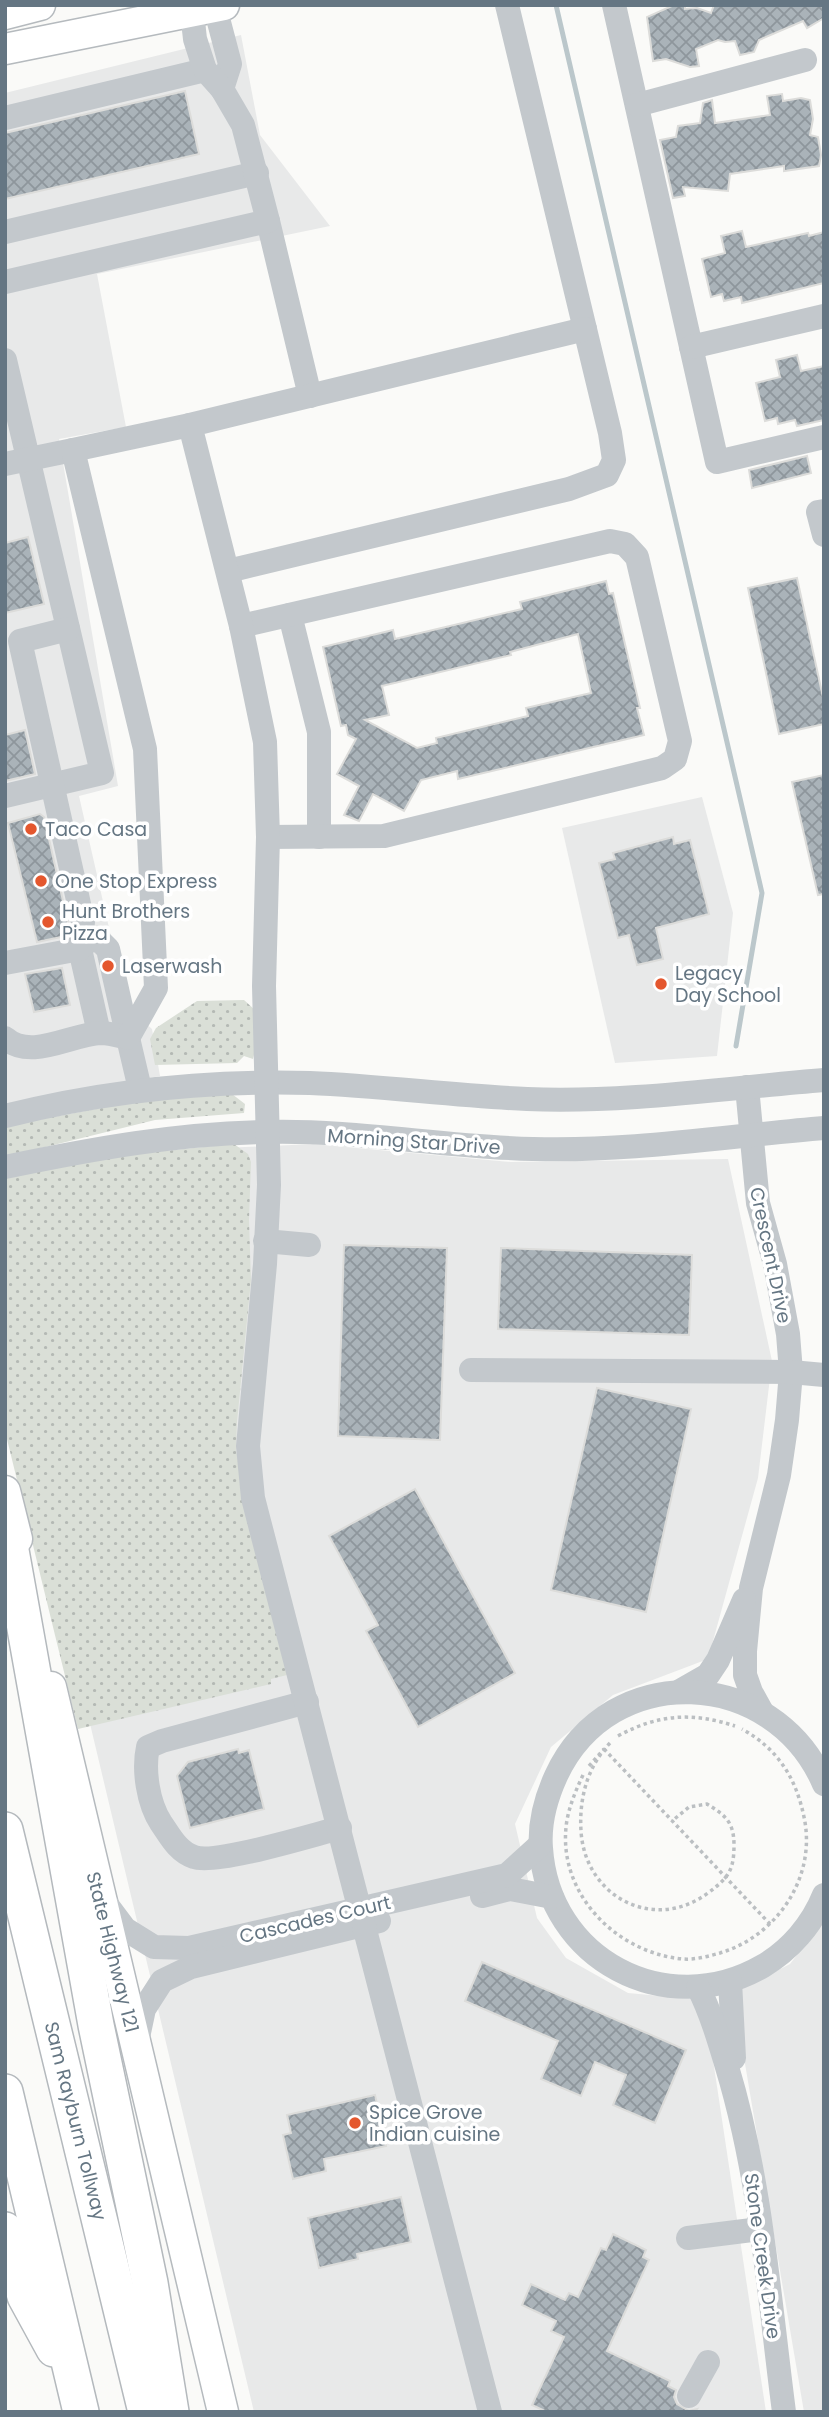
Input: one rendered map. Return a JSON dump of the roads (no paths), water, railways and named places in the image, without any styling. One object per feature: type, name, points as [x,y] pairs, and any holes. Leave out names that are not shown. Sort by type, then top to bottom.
[{"type":"highway","points":[[5,1517],[91,1999],[150,2283],[171,2412]]},
{"type":"highway","name":"Sam Rayburn Tollway","points":[[5,1830],[146,2412]]},
{"type":"highway","points":[[5,2092],[78,2400]]},
{"type":"highway","points":[[5,2230],[25,2296],[78,2400]]},
{"type":"main road","points":[[5,14],[40,5]]},
{"type":"main road","points":[[5,49],[207,7]]},
{"type":"main road","name":"State Highway 121","points":[[5,1491],[223,2412]]},
{"type":"street","points":[[228,571],[569,489],[607,474],[614,460],[610,433],[507,5]]},
{"type":"street","points":[[614,5],[717,462],[824,437]]},
{"type":"street","points":[[207,7],[195,38],[205,70],[222,89],[243,125],[310,396]]},
{"type":"street","points":[[207,7],[230,64],[222,89]]},
{"type":"street","points":[[636,105],[804,60]]},
{"type":"street","points":[[5,118],[205,70]]},
{"type":"street","points":[[5,232],[257,173]]},
{"type":"street","points":[[5,282],[268,221]]},
{"type":"street","points":[[691,347],[824,316]]},
{"type":"street","points":[[17,461],[190,425],[585,329]]},
{"type":"street","points":[[5,360],[17,461],[68,629],[102,773],[5,796]]},
{"type":"street","points":[[190,425],[228,571],[265,742],[268,837],[264,986],[269,1185],[248,1446],[249,1472],[253,1498],[490,2412]]},
{"type":"street","points":[[73,450],[145,749],[156,988],[128,1038]]},
{"type":"street","points":[[824,511],[818,512],[824,535]]},
{"type":"street","points":[[241,626],[610,541],[625,544],[637,557],[680,741],[675,759],[662,768],[384,836],[268,837]]},
{"type":"street","points":[[290,615],[319,732],[319,837]]},
{"type":"street","points":[[68,629],[20,640],[83,922],[81,944],[99,1033]]},
{"type":"street","points":[[5,963],[81,944],[100,942],[108,949],[140,1089]]},
{"type":"street","points":[[5,1038],[13,1045],[29,1048],[99,1033],[128,1038]]},
{"type":"street","points":[[5,1116],[140,1089],[267,1083],[312,1083],[529,1099],[631,1097],[824,1080]]},
{"type":"street","name":"Crescent Drive","points":[[747,1087],[758,1203],[775,1264],[786,1322],[791,1372],[788,1420],[779,1475],[751,1588],[745,1651],[745,1675],[761,1710]]},
{"type":"street","name":"Morning Star Drive","points":[[5,1167],[92,1149],[178,1137],[267,1132],[308,1132],[534,1150],[634,1147],[824,1128]]},
{"type":"street","points":[[265,1241],[309,1245]]},
{"type":"street","points":[[471,1370],[791,1372],[824,1375]]},
{"type":"street","name":"Crescent Drive","points":[[680,1691],[708,1675],[718,1660],[730,1628],[751,1588]]},
{"type":"street","points":[[823,1897],[819,1908],[800,1936],[776,1959],[747,1976],[715,1986],[681,1988],[649,1983],[618,1970],[590,1951],[568,1926],[552,1897],[544,1872],[540,1845],[546,1800],[565,1758],[596,1724],[635,1701],[680,1691],[726,1696],[761,1710],[792,1734],[816,1764],[824,1784]]},
{"type":"street","points":[[307,1702],[148,1746],[145,1763],[154,1812],[182,1852],[196,1858],[221,1858],[340,1828]]},
{"type":"street","name":"Cascades Court","points":[[136,2046],[144,2009],[162,1981],[191,1967],[507,1875],[540,1845]]},
{"type":"street","name":"Cascades Court","points":[[99,1894],[125,1929],[154,1947],[189,1948],[510,1889],[552,1897]]},
{"type":"street","name":"Stone Creek Drive","points":[[730,1981],[737,2100]]},
{"type":"street","name":"Stone Creek Drive","points":[[698,1987],[711,2014],[737,2100],[761,2229],[784,2412]]},
{"type":"street","points":[[688,2238],[761,2229]]},
{"type":"street","points":[[689,2396],[708,2362]]},
{"type":"waterway","points":[[556,5],[762,893],[736,1046]]},
{"type":"place","name":"Taco Casa","points":[[31,829]]},
{"type":"place","name":"One Stop Express","points":[[41,881]]},
{"type":"place","name":"Hunt Brothers Pizza","points":[[48,922]]},
{"type":"place","name":"Laserwash","points":[[108,966]]},
{"type":"place","name":"Legacy Day School","points":[[661,984]]},
{"type":"place","name":"Spice Grove Indian cuisine","points":[[355,2123]]}]
